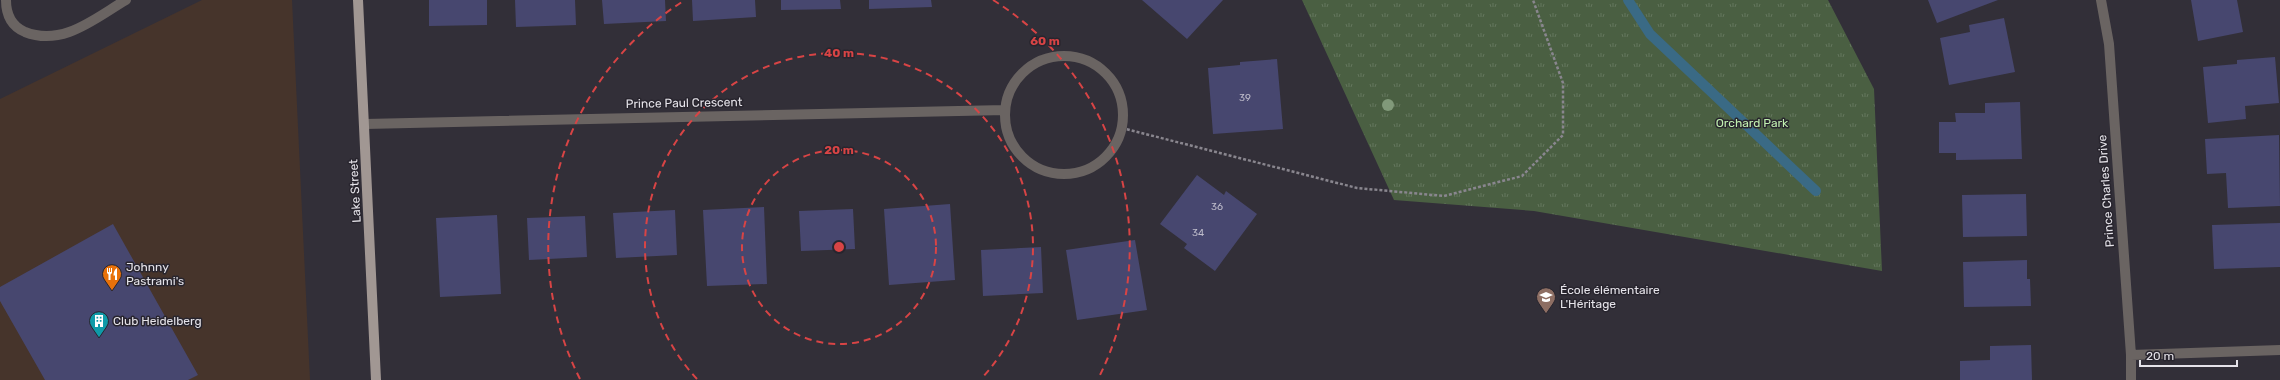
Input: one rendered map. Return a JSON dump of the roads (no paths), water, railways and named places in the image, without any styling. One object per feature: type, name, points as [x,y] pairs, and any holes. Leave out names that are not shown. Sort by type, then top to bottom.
[{"type":"main road","name":"Lake Street","points":[[358,0],[376,380]]},
{"type":"street","points":[[6,0],[10,21],[16,28],[37,36],[57,37],[74,31],[126,0]]},
{"type":"street","name":"Prince Charles Drive","points":[[2100,0],[2109,44],[2131,355],[2131,380]]},
{"type":"street","points":[[1060,56],[1081,58],[1100,67],[1114,82],[1124,108],[1122,128],[1114,148],[1100,163],[1089,169],[1069,174],[1042,170],[1025,160],[1015,149],[1006,130],[1004,110],[1014,82],[1029,67],[1040,60],[1060,56]]},
{"type":"street","name":"Prince Paul Crescent","points":[[365,124],[1004,110]]},
{"type":"street","points":[[2131,355],[2280,350]]},
{"type":"waterway","points":[[1628,0],[1650,34],[1816,191]]},
{"type":"place","name":"Johnny Pastrami's","points":[[112,291]]},
{"type":"place","name":"École élémentaire L'Héritage","points":[[1546,314]]},
{"type":"place","name":"Club Heidelberg","points":[[99,338]]},
{"type":"park label","name":"Orchard Park","points":[[1752,123]]}]
